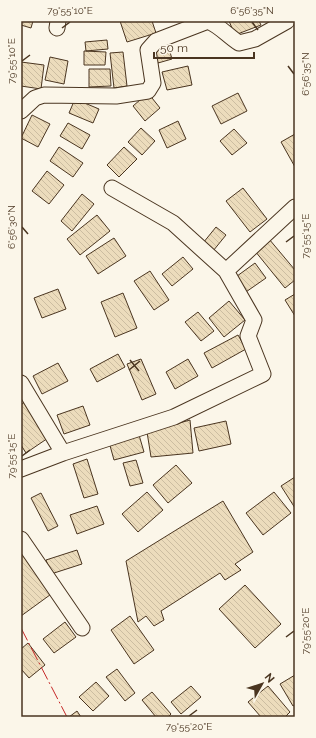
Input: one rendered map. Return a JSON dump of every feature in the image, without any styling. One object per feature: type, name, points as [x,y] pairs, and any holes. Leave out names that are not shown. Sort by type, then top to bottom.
[{"type":"street","points":[[21,111],[35,98],[44,95],[116,96],[148,90],[153,84],[148,50],[156,42],[208,21],[217,24],[226,35],[239,43],[255,39],[287,21]]},
{"type":"street","points":[[21,469],[63,453],[174,417],[263,374],[248,336],[254,320],[226,271],[174,223],[112,188]]},
{"type":"street","points":[[226,271],[295,207]]},
{"type":"street","points":[[21,383],[63,453]]},
{"type":"street","points":[[21,539],[82,628]]},
{"type":"building","points":[[21,21],[33,21],[31,28],[21,25]]},
{"type":"building","points":[[120,21],[152,21],[156,33],[127,42]]},
{"type":"building","points":[[229,21],[259,21],[261,25],[235,35]]},
{"type":"building","points":[[107,40],[108,49],[86,51],[85,42]]},
{"type":"building","points":[[168,45],[172,59],[158,63],[154,49]]},
{"type":"building","points":[[84,51],[106,52],[105,65],[84,65]]},
{"type":"building","points":[[123,52],[127,86],[114,88],[110,53]]},
{"type":"building","points":[[50,57],[68,61],[64,84],[45,80]]},
{"type":"building","points":[[21,62],[44,65],[41,89],[21,86]]},
{"type":"building","points":[[188,66],[192,85],[167,90],[162,72]]},
{"type":"building","points":[[89,69],[110,69],[111,86],[89,87]]},
{"type":"building","points":[[148,93],[160,108],[145,121],[133,106]]},
{"type":"building","points":[[238,93],[247,111],[221,124],[212,106]]},
{"type":"building","points":[[75,99],[99,109],[93,123],[69,113]]},
{"type":"building","points":[[32,115],[50,124],[38,147],[21,138]]},
{"type":"building","points":[[178,121],[186,139],[167,148],[159,130]]},
{"type":"building","points":[[68,123],[90,135],[82,149],[60,136]]},
{"type":"building","points":[[141,128],[155,141],[142,155],[128,142]]},
{"type":"building","points":[[234,129],[247,143],[232,155],[220,141]]},
{"type":"building","points":[[295,134],[295,167],[281,142]]},
{"type":"building","points":[[59,147],[83,163],[73,177],[50,161]]},
{"type":"building","points":[[124,147],[137,159],[119,177],[107,165]]},
{"type":"building","points":[[47,171],[64,185],[49,204],[32,191]]},
{"type":"building","points":[[243,188],[267,219],[250,232],[226,201]]},
{"type":"building","points":[[82,194],[94,204],[72,231],[61,221]]},
{"type":"building","points":[[97,215],[110,231],[80,255],[67,239]]},
{"type":"building","points":[[216,227],[226,235],[213,251],[203,243]]},
{"type":"building","points":[[114,238],[126,256],[98,274],[86,256]]},
{"type":"building","points":[[269,239],[295,270],[295,280],[285,288],[255,251]]},
{"type":"building","points":[[183,257],[193,269],[172,286],[162,274]]},
{"type":"building","points":[[255,263],[266,278],[243,294],[233,279]]},
{"type":"building","points":[[150,271],[169,300],[154,310],[134,281]]},
{"type":"building","points":[[58,289],[66,309],[42,318],[34,298]]},
{"type":"building","points":[[123,293],[137,328],[115,337],[101,302]]},
{"type":"building","points":[[295,294],[295,316],[285,300]]},
{"type":"building","points":[[229,301],[245,320],[224,337],[209,318]]},
{"type":"building","points":[[198,312],[214,331],[201,341],[185,322]]},
{"type":"building","points":[[238,335],[246,349],[212,368],[204,353]]},
{"type":"building","points":[[118,354],[125,367],[97,382],[90,369]]},
{"type":"building","points":[[141,359],[156,394],[142,400],[127,364]]},
{"type":"building","points":[[188,359],[198,376],[175,389],[166,372]]},
{"type":"building","points":[[58,363],[68,381],[42,394],[33,376]]},
{"type":"building","points":[[27,400],[51,436],[26,453],[21,445],[21,405]]},
{"type":"building","points":[[83,406],[90,425],[64,434],[57,415]]},
{"type":"building","points":[[190,420],[193,453],[151,457],[147,432]]},
{"type":"building","points":[[226,421],[231,444],[199,451],[194,428]]},
{"type":"building","points":[[139,435],[144,452],[114,460],[109,442]]},
{"type":"building","points":[[87,459],[98,494],[84,498],[73,464]]},
{"type":"building","points":[[136,460],[143,483],[130,486],[123,463]]},
{"type":"building","points":[[176,465],[192,483],[168,503],[153,485]]},
{"type":"building","points":[[295,477],[295,508],[281,486]]},
{"type":"building","points":[[147,492],[163,510],[138,532],[122,514]]},
{"type":"building","points":[[274,492],[291,513],[263,535],[246,513]]},
{"type":"building","points":[[41,493],[58,526],[48,531],[31,498]]},
{"type":"building","points":[[223,501],[253,552],[235,564],[241,570],[225,580],[220,573],[161,611],[164,620],[154,626],[146,616],[138,622],[126,561]]},
{"type":"building","points":[[97,506],[104,524],[77,534],[70,515]]},
{"type":"building","points":[[21,546],[54,592],[21,616]]},
{"type":"building","points":[[77,550],[82,564],[51,574],[46,560]]},
{"type":"building","points":[[245,585],[281,624],[255,648],[219,609]]},
{"type":"building","points":[[130,616],[154,650],[134,664],[111,630]]},
{"type":"building","points":[[65,622],[76,637],[54,653],[43,639]]},
{"type":"building","points":[[28,643],[45,665],[29,678],[21,669],[21,649]]},
{"type":"building","points":[[117,669],[135,693],[125,701],[106,677]]},
{"type":"building","points":[[295,675],[295,705],[293,706],[280,684]]},
{"type":"building","points":[[96,682],[109,696],[93,711],[79,697]]},
{"type":"building","points":[[191,686],[201,697],[181,714],[171,702]]},
{"type":"building","points":[[268,686],[290,712],[285,717],[261,717],[248,702]]},
{"type":"building","points":[[152,692],[171,714],[168,717],[156,717],[142,700]]},
{"type":"building","points":[[77,711],[81,717],[69,717]]},
{"type":"power","points":[[21,628],[67,717]]}]
